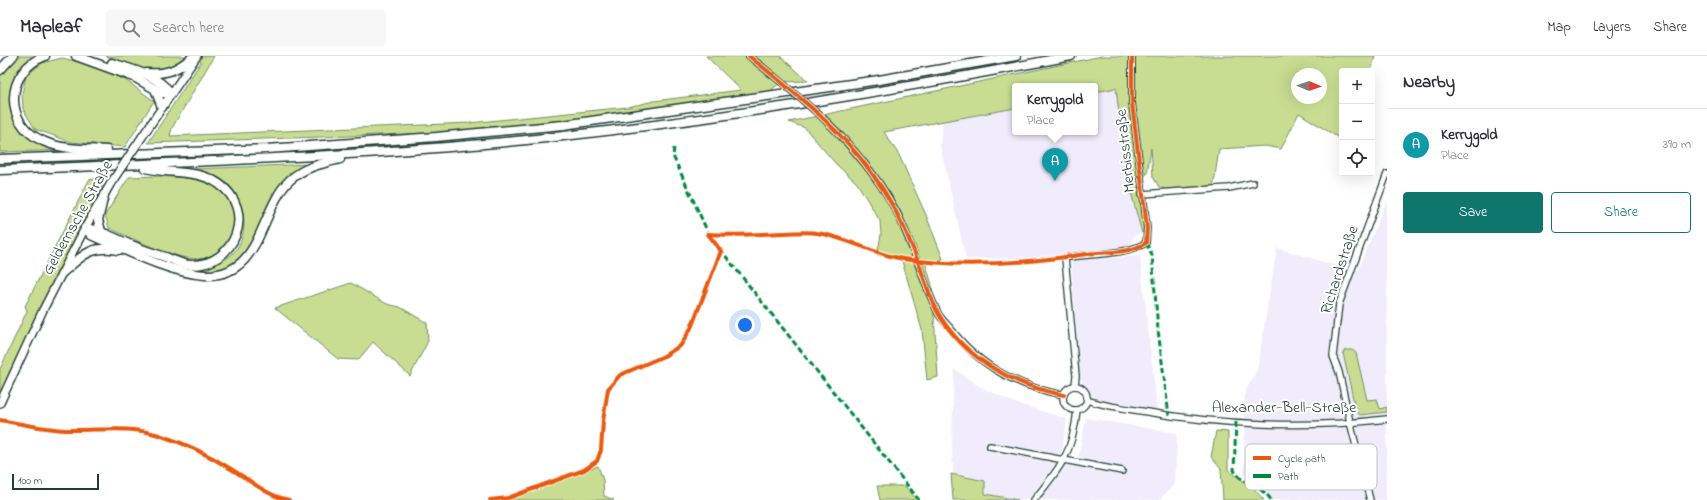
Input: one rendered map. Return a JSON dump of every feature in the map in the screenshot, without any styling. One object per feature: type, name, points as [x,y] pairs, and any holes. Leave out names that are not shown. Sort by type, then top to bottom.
[{"type":"highway","points":[[0,70],[13,56]]},
{"type":"highway","points":[[45,56],[28,66],[20,76],[15,88],[14,101],[16,114],[22,125],[31,134],[42,141],[55,145],[107,150],[119,154]]},
{"type":"highway","points":[[76,56],[127,74],[162,93],[171,93]]},
{"type":"highway","points":[[91,56],[143,73],[165,86],[171,93]]},
{"type":"highway","points":[[143,73],[169,72],[180,68],[196,56]]},
{"type":"highway","points":[[0,159],[267,149],[429,138],[563,125],[880,80],[1016,56]]},
{"type":"highway","points":[[0,170],[356,154],[546,138],[760,111],[884,91],[1071,56]]},
{"type":"highway","points":[[155,89],[162,106]]},
{"type":"highway","points":[[85,228],[91,235],[128,251],[186,272],[206,275],[225,272],[247,257],[258,239],[271,209],[290,180],[309,168],[356,154]]},
{"type":"highway","points":[[85,228],[101,231],[133,246],[190,266],[202,265],[215,260],[224,253],[235,238],[239,221],[238,210],[234,200],[219,183],[193,174],[151,170],[131,165]]},
{"type":"highway","points":[[101,231],[98,220],[104,195]]},
{"type":"highway","points":[[62,273],[84,254],[93,250],[112,249],[128,251]]},
{"type":"main road","name":"Geldernsche Straße","points":[[0,403],[11,376],[85,228],[111,183],[196,56]]},
{"type":"street","points":[[748,56],[822,117],[853,148],[871,171],[895,208],[915,252],[938,313],[969,350],[987,365],[1009,378],[1026,385],[1064,394]]},
{"type":"street","name":"Merbisstraße","points":[[1075,386],[1076,376],[1065,258],[1088,254],[1126,252],[1146,243],[1147,228],[1132,103],[1132,59]]},
{"type":"street","name":"Richardstraße","points":[[1356,444],[1339,372],[1333,356],[1336,317],[1352,267],[1387,174]]},
{"type":"street","points":[[1142,194],[1222,189],[1253,184]]},
{"type":"street","points":[[1075,386],[1084,390],[1087,400],[1084,406],[1077,410],[1068,407],[1063,399],[1068,388],[1075,386]]},
{"type":"street","name":"Alexander-Bell-Straße","points":[[1087,400],[1096,403],[1170,416],[1203,420],[1269,424],[1350,422],[1387,419]]},
{"type":"street","points":[[1034,500],[1064,461],[1073,440],[1077,410]]},
{"type":"street","points":[[990,446],[1122,471]]},
{"type":"street","name":"Richardstraße","points":[[1367,490],[1370,500]]},
{"type":"shaded area","points":[[1116,88],[1126,174],[1142,233],[1134,236],[1129,248],[1121,250],[1023,258],[966,259],[940,145],[943,122],[1012,109],[1012,135],[1098,135],[1098,91]]},
{"type":"shaded area","points":[[1387,200],[1387,500],[1269,500],[1259,490],[1377,490],[1377,444],[1245,444],[1245,476],[1244,475],[1245,392],[1257,370],[1277,248],[1357,272]]},
{"type":"shaded area","points":[[1140,256],[1157,410],[1093,398],[1080,378],[1071,261]]},
{"type":"shaded area","points":[[954,369],[979,386],[1015,403],[1067,419],[1061,456],[1078,459],[1086,418],[1177,433],[1175,484],[1159,500],[954,500],[952,444]]},
{"type":"green space","points":[[18,56],[37,56],[17,74],[11,90],[10,104],[16,123],[29,137],[75,150],[0,152],[0,75],[11,61]]},
{"type":"green space","points":[[106,56],[188,56],[175,67],[165,70],[148,70]]},
{"type":"green space","points":[[196,56],[214,56],[172,128],[170,136],[469,123],[628,107],[654,101],[741,90],[706,56],[780,56],[808,81],[781,82],[764,96],[659,113],[565,120],[436,133],[148,143],[201,62]]},
{"type":"green space","points":[[1102,56],[1375,56],[1372,68],[1339,68],[1339,138],[1299,113],[1281,149],[1265,146],[1219,149],[1214,183],[1212,186],[1164,189],[1159,187],[1153,177],[1151,148],[1147,174],[1143,177],[1145,232],[1142,233],[1126,174],[1116,88],[1098,91],[1098,83],[1012,83],[1012,109],[884,132],[899,155],[926,215],[943,259],[926,265],[932,285],[938,377],[927,380],[922,330],[902,261],[877,255],[881,235],[880,221],[857,183],[836,164],[805,128],[789,122]]},
{"type":"green space","points":[[62,58],[92,65],[127,81],[154,101],[125,147],[71,142],[35,129],[23,109],[22,94],[26,76],[42,63]]},
{"type":"green space","points":[[311,164],[296,171],[290,176],[257,237],[237,260],[225,267],[211,271],[193,270],[213,265],[230,256],[237,248],[244,229],[242,208],[233,189],[219,178],[194,169]]},
{"type":"green space","points":[[159,176],[192,179],[208,183],[222,192],[229,200],[233,210],[233,231],[223,250],[215,256],[204,259],[181,257],[156,249],[109,228],[105,215],[129,177]]},
{"type":"green space","points":[[105,177],[100,193],[0,398],[0,369],[27,311],[25,306],[89,180]]},
{"type":"green space","points":[[351,283],[387,304],[400,307],[427,323],[428,341],[410,376],[373,342],[358,360],[338,359],[275,308]]},
{"type":"green space","points":[[1345,350],[1352,350],[1356,353],[1367,400],[1377,399],[1380,409],[1387,407],[1387,412],[1360,415],[1356,412],[1343,353]]},
{"type":"green space","points":[[1216,431],[1228,432],[1228,470],[1245,482],[1245,490],[1255,490],[1264,500],[1223,500],[1221,469],[1211,457]]},
{"type":"green space","points":[[598,466],[603,480],[604,496],[614,500],[512,500],[512,498]]},
{"type":"green space","points":[[951,474],[985,481],[985,494],[1018,500],[953,500]]},
{"type":"green space","points":[[877,486],[905,486],[917,500],[880,500]]},
{"type":"marked path","points":[[674,148],[673,156],[710,237]]},
{"type":"marked path","points":[[1146,243],[1152,255],[1158,330],[1169,416]]},
{"type":"marked path","points":[[720,249],[919,500]]},
{"type":"marked path","points":[[1236,422],[1234,470],[1237,475],[1245,481]]},
{"type":"marked path","points":[[1261,490],[1271,500]]},
{"type":"cycle path","points":[[749,56],[798,96],[829,124],[858,155],[878,181],[890,200],[905,230],[938,313],[962,344],[992,368],[1009,377],[1045,391],[1064,395]]},
{"type":"cycle path","points":[[708,234],[736,235],[813,232],[838,238],[892,257],[926,262],[972,264],[1042,260],[1095,253],[1117,252],[1138,247],[1146,243],[1147,228],[1132,103],[1132,56]]},
{"type":"cycle path","points":[[490,500],[508,498],[584,470],[597,461],[601,450],[603,421],[608,389],[620,375],[664,356],[681,345],[691,328],[721,251],[708,234]]},
{"type":"cycle path","points":[[0,420],[58,429],[124,429],[159,435],[205,454],[273,495],[289,500]]},
{"type":"place","name":"Kerrygold","points":[[1055,181]]}]
